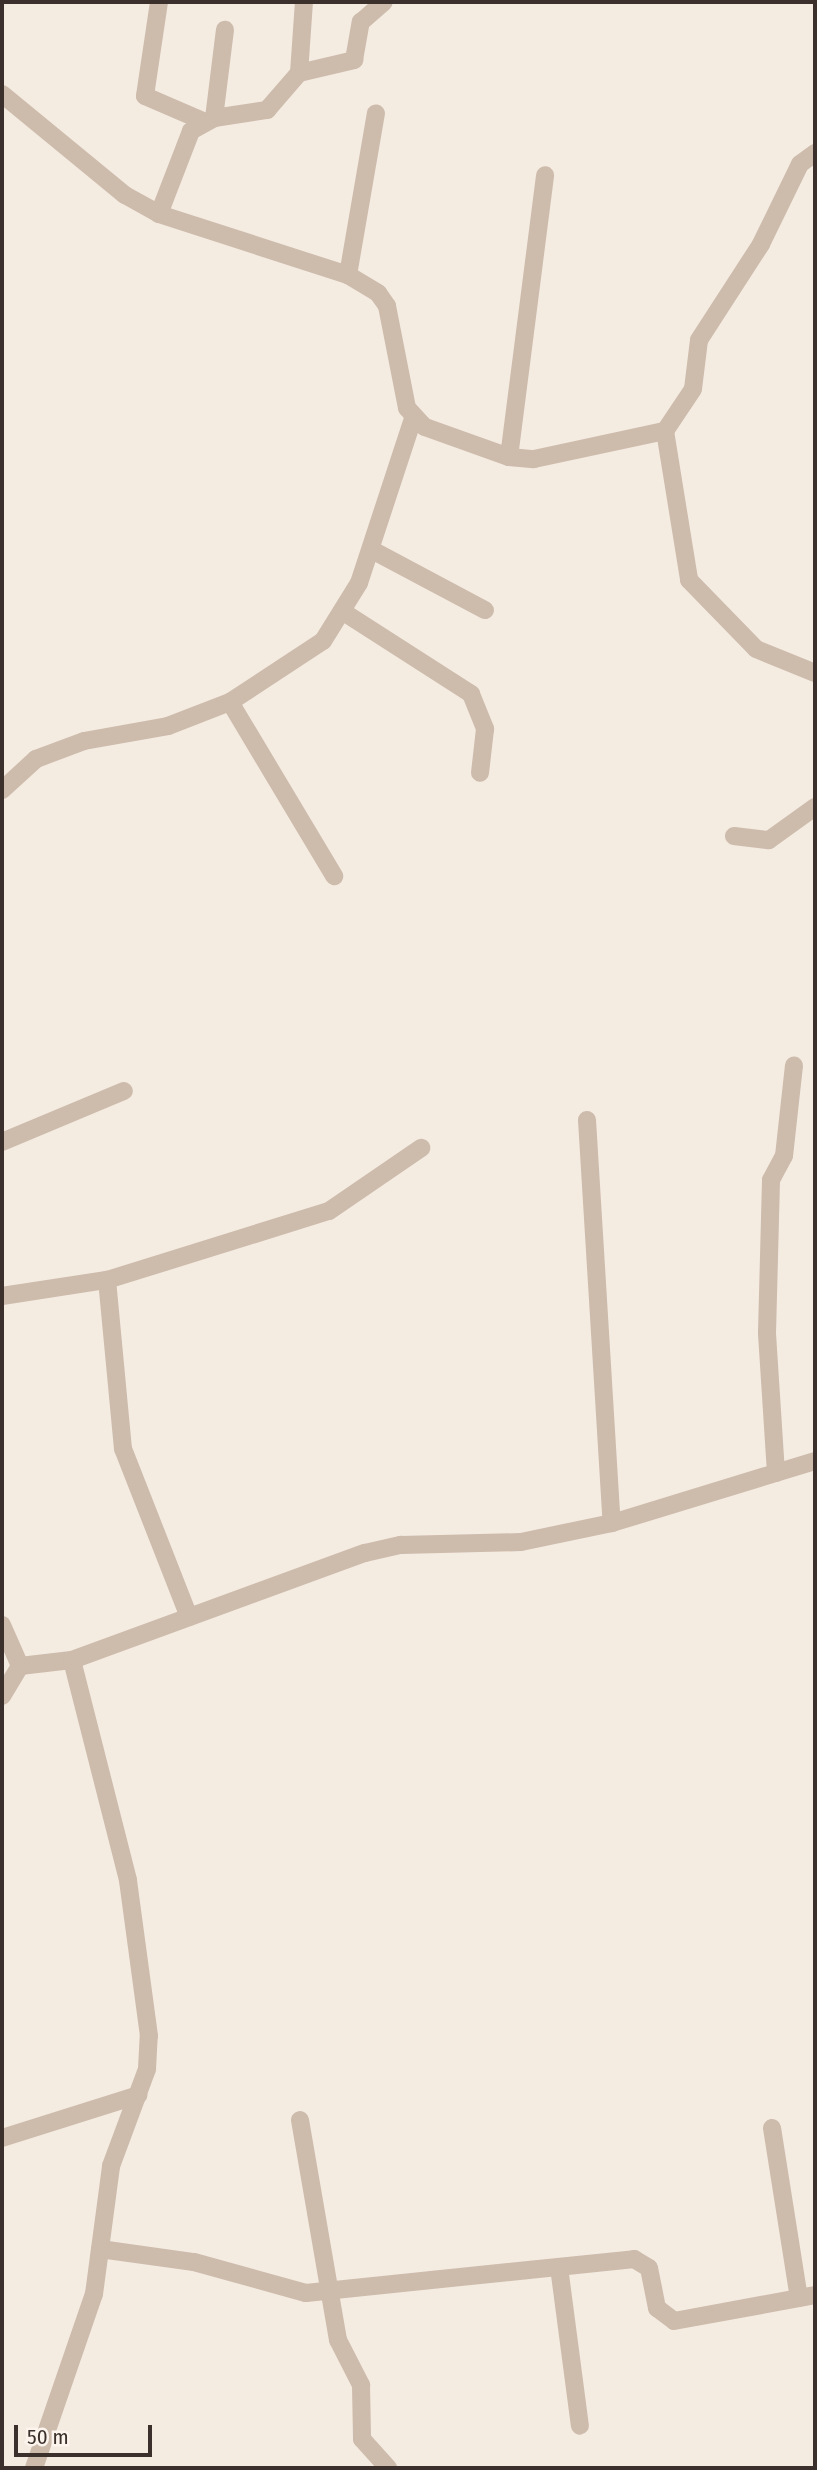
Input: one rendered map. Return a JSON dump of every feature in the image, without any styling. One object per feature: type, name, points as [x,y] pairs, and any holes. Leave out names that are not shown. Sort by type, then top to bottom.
[{"type":"street","points":[[159,2],[145,96],[210,120]]},
{"type":"street","points":[[299,74],[304,2]]},
{"type":"street","points":[[159,214],[184,141],[210,120],[267,110],[299,74],[355,60],[361,22],[384,2]]},
{"type":"street","points":[[210,120],[225,30]]},
{"type":"street","points":[[2,94],[125,195],[159,214],[348,275],[387,306],[413,419],[372,550],[345,613],[323,641],[230,702],[168,726],[83,741],[36,759],[2,790]]},
{"type":"street","points":[[348,275],[376,113]]},
{"type":"street","points":[[413,419],[509,457],[534,459],[664,431],[693,389],[699,340],[761,244],[800,164],[815,153]]},
{"type":"street","points":[[509,457],[545,176]]},
{"type":"street","points":[[664,431],[689,580],[756,649],[815,673]]},
{"type":"street","points":[[372,550],[485,610]]},
{"type":"street","points":[[345,613],[471,694],[485,729],[480,773]]},
{"type":"street","points":[[230,702],[334,876]]},
{"type":"street","points":[[734,836],[769,840],[815,807]]},
{"type":"street","points":[[776,1473],[767,1333],[771,1180],[784,1156],[794,1066]]},
{"type":"street","points":[[2,1142],[124,1091]]},
{"type":"street","points":[[587,1120],[612,1523]]},
{"type":"street","points":[[2,1296],[107,1280],[329,1211],[421,1148]]},
{"type":"street","points":[[107,1280],[123,1449],[189,1617]]},
{"type":"street","points":[[20,1666],[72,1660],[401,1545],[521,1542],[612,1523],[815,1461]]},
{"type":"street","points":[[2,1625],[20,1666]]},
{"type":"street","points":[[34,2468],[94,2294],[111,2166],[138,2095],[149,2036],[128,1880],[72,1660]]},
{"type":"street","points":[[2,1696],[20,1666]]},
{"type":"street","points":[[2,2138],[138,2095]]},
{"type":"street","points":[[300,2120],[338,2340],[361,2385],[362,2439],[388,2468]]},
{"type":"street","points":[[100,2249],[194,2262],[283,2289],[328,2292],[559,2267],[643,2262],[657,2308],[674,2321],[807,2296],[772,2128]]},
{"type":"street","points":[[559,2267],[580,2426]]}]
